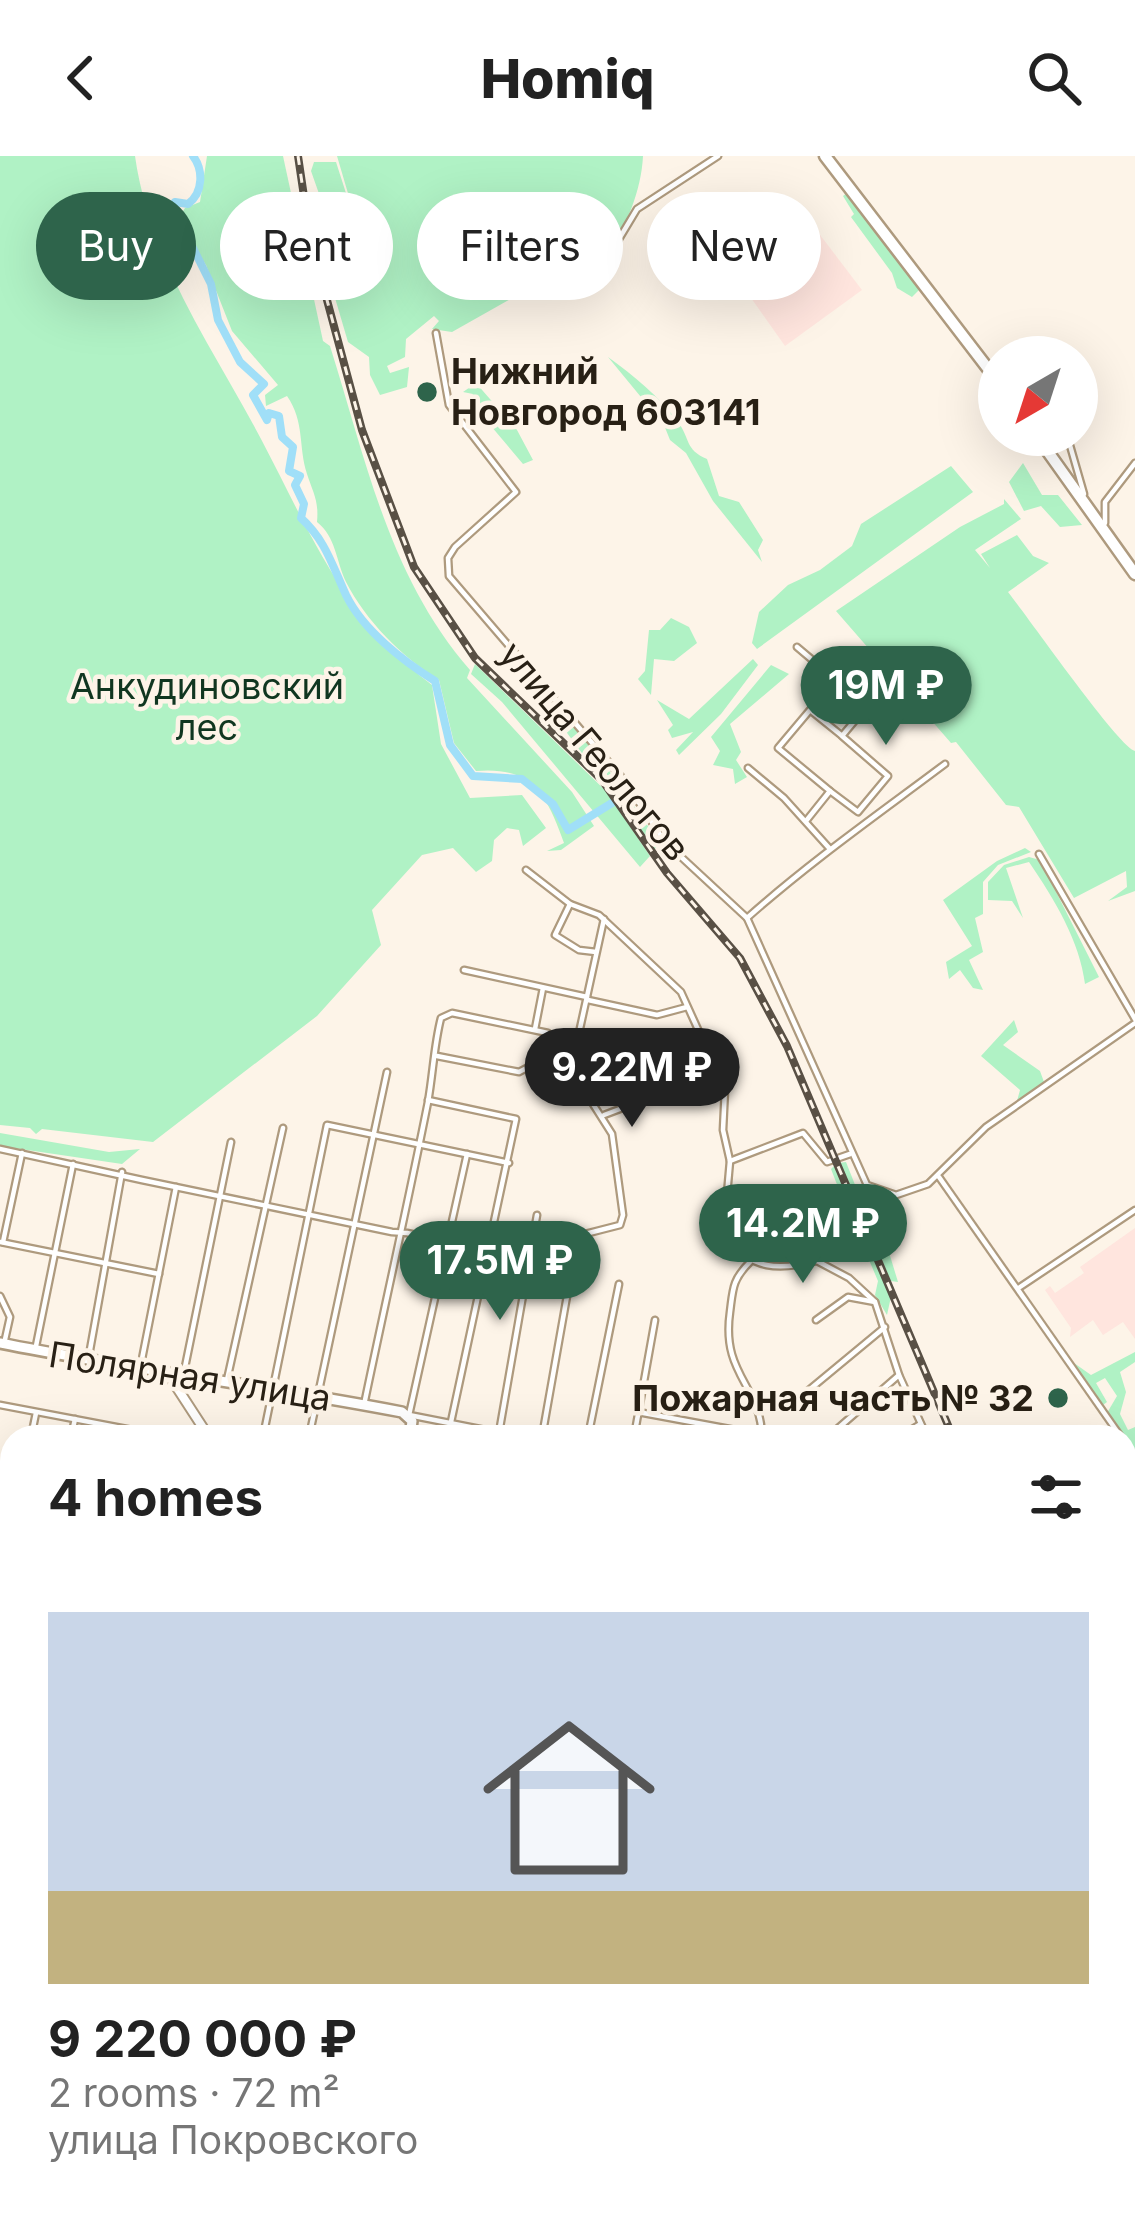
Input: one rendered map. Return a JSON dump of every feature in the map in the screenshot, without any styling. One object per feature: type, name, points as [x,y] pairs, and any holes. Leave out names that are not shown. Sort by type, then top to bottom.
[{"type":"main road","points":[[829,156],[978,352]]},
{"type":"main road","points":[[1051,456],[1135,574]]},
{"type":"main road","points":[[1053,456],[1135,565]]},
{"type":"main road","name":"Полярная улица","points":[[2,1343],[170,1377],[274,1387],[409,1414]]},
{"type":"main road","points":[[409,1414],[409,1425]]},
{"type":"street","points":[[623,232],[637,209],[718,156]]},
{"type":"street","name":"улица Геологов","points":[[436,333],[449,405],[516,492],[448,558],[451,579],[624,780],[665,842],[747,918],[867,1185],[885,1194],[909,1193],[939,1177]]},
{"type":"street","points":[[1074,456],[1087,498],[1105,502]]},
{"type":"street","points":[[1105,523],[1105,502],[1135,464]]},
{"type":"street","points":[[797,647],[867,706],[842,736]]},
{"type":"street","points":[[810,710],[888,776],[858,812],[830,791],[778,748],[810,710]]},
{"type":"street","points":[[747,918],[945,764]]},
{"type":"street","points":[[748,768],[830,849]]},
{"type":"street","points":[[806,821],[830,791]]},
{"type":"street","points":[[1040,854],[1135,1021],[986,1127],[939,1177],[1113,1425]]},
{"type":"street","points":[[526,870],[570,904],[604,919],[675,986],[725,1089],[723,1130],[730,1161],[724,1239],[750,1262],[792,1269],[817,1261],[849,1278],[875,1301],[899,1376],[921,1424]]},
{"type":"street","points":[[570,904],[554,929],[572,946],[596,952]]},
{"type":"street","points":[[435,1056],[519,1072],[578,1042],[604,919]]},
{"type":"street","points":[[464,970],[657,1015],[688,1006]]},
{"type":"street","points":[[535,1029],[543,986]]},
{"type":"street","points":[[0,1149],[122,1172],[176,1187],[353,1224],[400,1232],[490,1251],[533,1249],[620,1225],[614,1140],[604,1114],[551,1036],[535,1029],[444,1015],[428,1100],[418,1144],[400,1232],[364,1405]]},
{"type":"street","points":[[604,1114],[691,1082],[703,1090],[713,1058]]},
{"type":"street","points":[[311,1425],[387,1072]]},
{"type":"street","points":[[428,1100],[516,1119],[451,1422]]},
{"type":"street","points":[[266,1425],[327,1125],[509,1162]]},
{"type":"street","points":[[227,1380],[283,1128]]},
{"type":"street","points":[[730,1161],[803,1133],[827,1162],[850,1154]]},
{"type":"street","points":[[191,1404],[189,1378],[232,1142]]},
{"type":"street","points":[[22,1153],[2,1242],[159,1274]]},
{"type":"street","points":[[409,1414],[466,1154]]},
{"type":"street","points":[[35,1350],[73,1164]]},
{"type":"street","points":[[88,1361],[122,1172]]},
{"type":"street","points":[[140,1371],[176,1187]]},
{"type":"street","points":[[1019,1288],[1135,1210]]},
{"type":"street","points":[[501,1425],[537,1215]]},
{"type":"street","points":[[574,1239],[578,1276]]},
{"type":"street","points":[[750,1262],[731,1287],[728,1353],[755,1403],[760,1425]]},
{"type":"street","points":[[590,1425],[619,1284]]},
{"type":"street","points":[[0,1296],[10,1317],[2,1343]]},
{"type":"street","points":[[544,1425],[567,1296]]},
{"type":"street","points":[[816,1320],[848,1297],[875,1301]]},
{"type":"street","points":[[636,1425],[655,1321]]},
{"type":"street","points":[[786,1409],[885,1327]]},
{"type":"street","points":[[842,1425],[899,1376]]},
{"type":"street","points":[[170,1377],[202,1425]]},
{"type":"street","points":[[0,1405],[107,1425]]},
{"type":"street","points":[[34,1425],[36,1412]]},
{"type":"street","points":[[638,1412],[705,1425]]},
{"type":"street","name":"Полярная улица","points":[[409,1414],[466,1425]]},
{"type":"street","points":[[74,1425],[75,1418]]},
{"type":"shaded area","points":[[821,236],[862,290],[785,346],[752,300],[821,300]]},
{"type":"shaded area","points":[[1135,1228],[1135,1339],[1123,1322],[1103,1335],[1093,1320],[1070,1337],[1071,1328],[1045,1290],[1050,1286],[1055,1293],[1084,1273],[1080,1267]]},
{"type":"green space","name":"Анкудиновский лес","points":[[0,156],[135,156],[142,192],[36,192],[36,300],[184,300],[332,572],[375,632],[432,685],[441,744],[470,798],[522,795],[546,828],[523,846],[519,830],[507,828],[494,840],[492,861],[476,872],[453,848],[422,855],[372,910],[381,945],[317,1016],[153,1142],[42,1129],[36,1134],[30,1128],[0,1125]]},
{"type":"green space","points":[[207,156],[283,156],[291,192],[220,192],[220,300],[314,300],[323,341],[330,346],[383,516],[419,596],[470,670],[467,678],[572,792],[594,826],[561,850],[547,851],[564,843],[535,787],[511,773],[476,771],[454,743],[439,680],[386,637],[346,582],[332,542],[317,522],[293,406],[287,396],[266,406],[265,395],[278,385],[232,331],[196,249],[196,204]]},
{"type":"green space","points":[[337,156],[643,156],[638,187],[623,226],[623,192],[417,192],[417,300],[509,300],[452,332],[432,329],[439,321],[434,316],[406,339],[405,357],[387,366],[390,373],[409,367],[407,387],[380,395],[370,375],[369,357],[348,342],[336,300],[393,300],[393,192],[348,192]]},
{"type":"green space","points":[[314,162],[336,162],[346,192],[318,192],[311,171]]},
{"type":"green space","points":[[847,193],[920,289],[912,297],[897,288],[892,273],[851,217],[854,214],[843,196]]},
{"type":"green space","points":[[608,357],[663,404],[691,448],[707,459],[719,496],[739,502],[763,540],[758,550],[762,562],[713,501],[686,453],[670,440],[664,425]]},
{"type":"green space","points":[[476,383],[517,430],[533,460],[523,464],[469,400],[473,394],[463,392]]},
{"type":"green space","points":[[1023,463],[1042,495],[1058,495],[1082,525],[1060,527],[1041,506],[1024,511],[1009,482]]},
{"type":"green space","points":[[951,466],[973,492],[757,649],[752,643],[759,612],[788,585],[820,570],[852,546],[861,524]]},
{"type":"green space","points":[[1004,499],[1021,519],[975,550],[990,568],[981,554],[1017,535],[1033,556],[1049,563],[1008,592],[1094,707],[1135,751],[1135,891],[1108,901],[1127,887],[1126,871],[1074,898],[1019,807],[1006,805],[956,742],[951,743],[836,611],[960,527],[1004,504]]},
{"type":"green space","points":[[671,618],[689,627],[697,643],[674,661],[654,659],[651,695],[638,679],[645,671],[649,630],[660,630]]},
{"type":"green space","points":[[753,659],[758,665],[721,714],[679,755],[676,750],[693,732],[672,738],[668,730],[673,725],[657,700],[689,719]]},
{"type":"green space","points":[[475,664],[606,791],[650,856],[640,867],[502,702],[471,674]]},
{"type":"green space","points":[[771,665],[789,674],[730,724],[741,752],[736,760],[747,777],[735,784],[733,769],[713,765],[720,751],[711,737]]},
{"type":"green space","points":[[545,703],[573,726],[605,765],[659,841],[654,851]]},
{"type":"green space","points":[[1025,848],[1031,852],[998,865],[983,882],[983,914],[975,918],[983,952],[969,960],[983,990],[973,988],[960,970],[949,979],[946,962],[972,946],[943,900],[997,861]]},
{"type":"green space","points":[[1029,857],[1040,860],[1099,977],[1085,984],[1065,922],[1029,862],[1006,868],[1023,918],[1012,901],[988,900],[988,882],[1004,865]]},
{"type":"green space","points":[[1014,1020],[1018,1032],[1003,1045],[1040,1071],[1044,1082],[1017,1101],[1020,1090],[981,1056]]},
{"type":"green space","points":[[0,1133],[109,1152],[140,1149],[122,1164],[0,1146]]},
{"type":"green space","points":[[846,1162],[861,1200],[881,1199],[883,1212],[896,1210],[881,1226],[898,1282],[891,1281],[839,1163]]},
{"type":"green space","points":[[836,1164],[892,1292],[887,1315],[875,1295],[878,1281],[831,1169]]},
{"type":"green space","points":[[1135,1352],[1135,1362],[1120,1372],[1126,1392],[1120,1414],[1126,1425],[1116,1425],[1107,1413],[1117,1396],[1105,1378],[1096,1383],[1107,1402],[1103,1405],[1074,1363],[1091,1375]]},
{"type":"waterway","points":[[193,156],[199,187],[188,204],[175,202],[169,222],[193,248],[211,284],[218,320],[240,362],[264,384],[253,395],[267,420],[269,413],[279,416],[282,437],[293,447],[289,471],[300,476],[295,485],[304,504],[301,518],[322,543],[353,608],[385,644],[435,681],[450,745],[473,776],[522,779],[553,804],[568,830],[612,803]]},
{"type":"waterway","points":[[619,798],[626,794]]},
{"type":"railway","points":[[298,156],[310,237],[362,430],[414,567],[475,658],[602,780],[667,873],[740,958],[787,1046],[948,1425]]},
{"type":"place","name":"Нижний Новгород 603141","points":[[427,392]]},
{"type":"place","name":"Пожарная часть № 32","points":[[1058,1398]]}]
